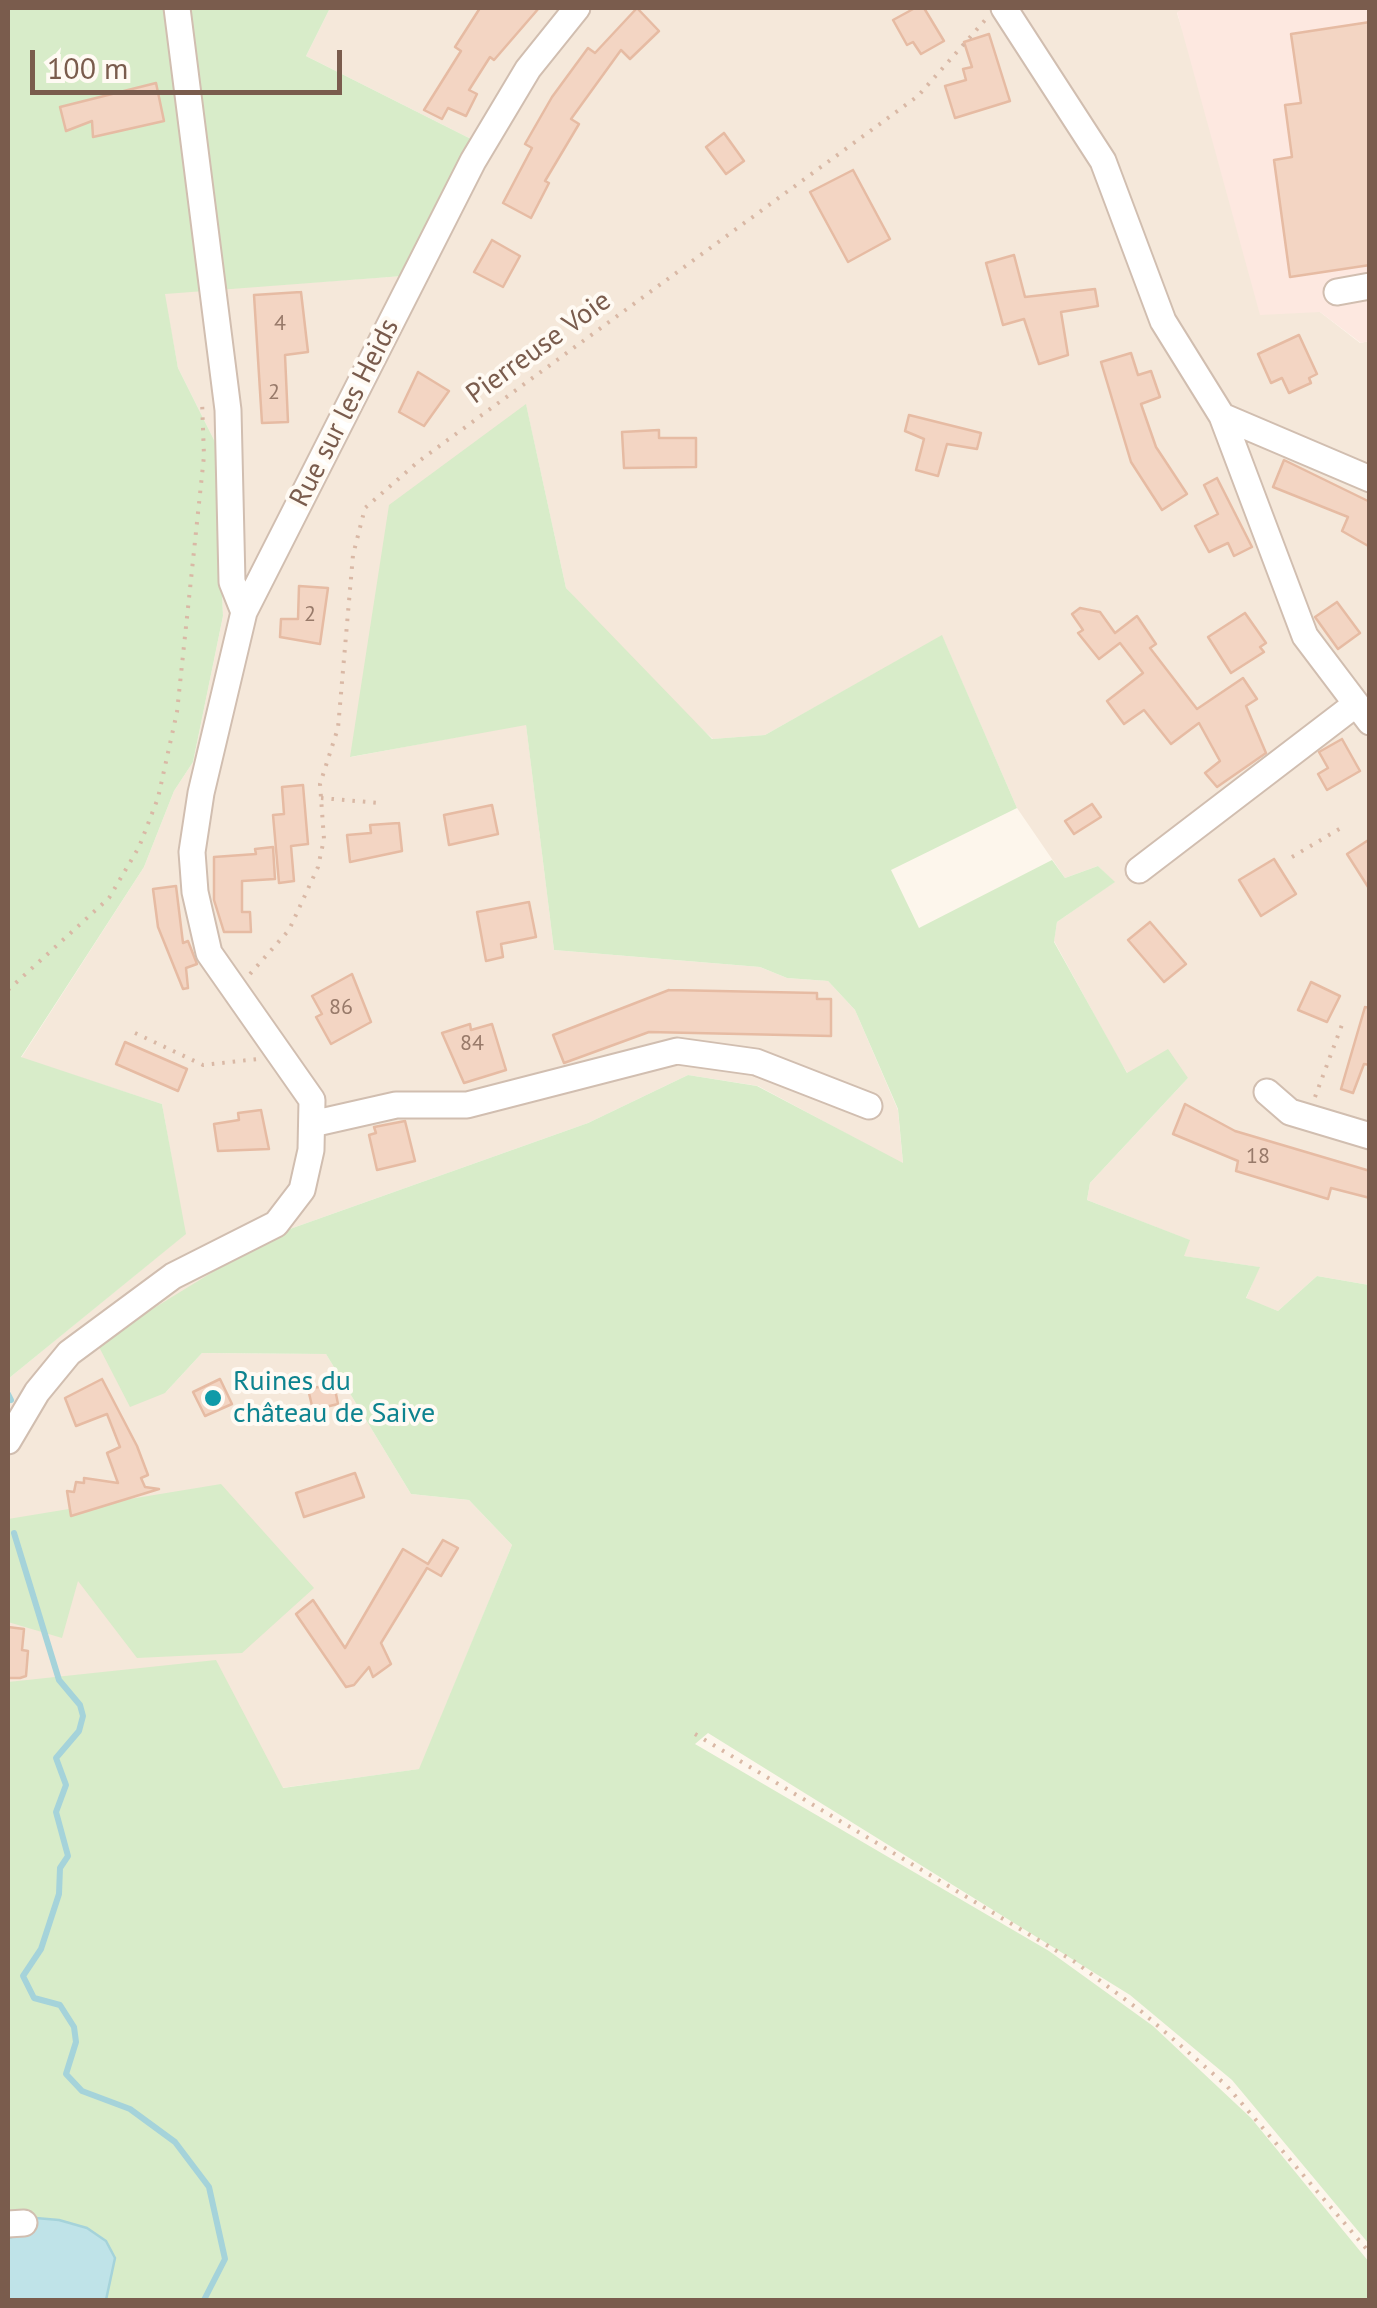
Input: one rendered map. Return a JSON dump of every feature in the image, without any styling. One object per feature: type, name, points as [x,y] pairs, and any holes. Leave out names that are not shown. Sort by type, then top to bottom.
[{"type":"street","points":[[177,8],[228,410],[232,582],[244,612]]},
{"type":"street","name":"Rue sur les Heids","points":[[312,1124],[312,1100],[209,952],[195,892],[192,852],[244,612],[473,161],[528,69],[576,8]]},
{"type":"street","points":[[997,11],[1102,161],[1163,321],[1222,416],[1305,636],[1363,713],[1139,870]]},
{"type":"street","points":[[1336,292],[1370,286]]},
{"type":"street","points":[[1222,416],[1370,479]]},
{"type":"street","points":[[8,1440],[37,1392],[70,1353],[174,1276],[276,1224],[302,1190],[312,1124],[396,1106],[467,1105],[677,1051],[756,1062],[869,1106]]},
{"type":"street","points":[[1267,1092],[1290,1112],[1370,1136]]},
{"type":"path","name":"Pierreuse Voie","points":[[234,988],[289,930],[310,892],[324,839],[320,784],[338,728],[354,555],[365,508],[448,439],[918,96],[997,11]]},
{"type":"path","points":[[8,990],[110,898],[138,847],[158,798],[177,712],[204,456],[202,396]]},
{"type":"path","points":[[321,798],[379,803]]},
{"type":"path","points":[[1292,857],[1346,825]]},
{"type":"path","points":[[1306,1117],[1343,1022]]},
{"type":"path","points":[[135,1033],[203,1065],[260,1059],[276,1048]]},
{"type":"path","points":[[695,1734],[1075,1962],[1142,2012],[1226,2085],[1370,2253]]},
{"type":"shaded area","points":[[330,8],[1185,8],[1177,13],[1204,98],[1320,312],[1360,343],[1369,341],[1369,1285],[1317,1276],[1278,1311],[1246,1299],[1259,1267],[1183,1256],[1189,1240],[1087,1200],[1090,1183],[1188,1078],[1128,1074],[1118,1058],[1054,941],[1057,922],[1114,882],[1098,866],[1065,878],[1017,808],[942,636],[765,735],[713,739],[647,680],[566,588],[526,405],[351,757],[526,724],[554,950],[760,967],[787,978],[828,981],[855,1010],[898,1110],[903,1164],[758,1086],[688,1075],[588,1123],[273,1235],[165,1393],[202,1353],[326,1354],[411,1494],[469,1500],[512,1545],[420,1769],[282,1788],[8,1682],[8,1379],[185,1234],[162,1104],[21,1058],[144,867],[174,791],[193,762],[223,616],[216,444],[178,368],[164,293],[402,276],[473,140],[306,56]]},
{"type":"shaded area","points":[[1185,8],[1369,8],[1369,341],[1361,343],[1320,312],[1260,315],[1177,12]]},
{"type":"green space","points":[[8,8],[330,8],[306,56],[473,140],[403,276],[165,294],[178,368],[216,444],[223,616],[193,762],[174,791],[144,867],[21,1057],[162,1104],[186,1234],[8,1379]]},
{"type":"green space","points":[[526,404],[566,588],[712,739],[765,735],[942,635],[1017,808],[891,870],[919,928],[1052,860],[1065,878],[1098,866],[1115,882],[1057,922],[1054,942],[1127,1073],[1168,1049],[1188,1078],[1090,1183],[1087,1200],[1190,1240],[1184,1256],[1260,1267],[1246,1298],[1278,1311],[1317,1276],[1369,1285],[1369,2244],[1232,2080],[1130,1995],[708,1733],[695,1744],[1049,1951],[1153,2026],[1251,2118],[1369,2262],[1369,2300],[106,2300],[112,2275],[19,2235],[8,2238],[8,1682],[216,1660],[283,1788],[419,1769],[512,1545],[469,1500],[411,1494],[326,1354],[202,1353],[165,1393],[130,1407],[97,1343],[273,1235],[588,1123],[688,1075],[757,1086],[903,1163],[898,1109],[855,1010],[828,981],[787,978],[760,967],[554,950],[526,725],[350,757],[389,505]]},
{"type":"green space","points":[[221,1484],[314,1588],[242,1653],[137,1658],[78,1581],[62,1638],[8,1622],[8,1519]]},
{"type":"water","points":[[24,2217],[59,2220],[87,2228],[106,2241],[115,2258],[106,2300],[8,2300],[8,2238],[19,2235]]},
{"type":"building","points":[[480,8],[539,8],[494,60],[490,57],[469,90],[477,94],[466,116],[448,108],[442,119],[424,110],[461,51],[455,47]]},
{"type":"building","points":[[637,8],[659,31],[630,59],[621,50],[571,119],[579,124],[545,181],[549,183],[531,218],[503,203],[532,148],[525,144],[552,97],[588,48],[595,53]]},
{"type":"building","points":[[915,8],[924,8],[944,41],[921,54],[913,42],[907,45],[893,20]]},
{"type":"building","points":[[1370,22],[1370,265],[1290,277],[1274,160],[1292,157],[1285,105],[1301,103],[1291,34]]},
{"type":"building","points":[[989,34],[1010,101],[955,118],[945,86],[966,80],[963,69],[972,67],[964,42]]},
{"type":"building","points":[[156,83],[164,121],[93,137],[92,121],[66,131],[60,107]]},
{"type":"building","points":[[724,133],[744,161],[726,174],[706,147]]},
{"type":"building","points":[[853,170],[890,239],[848,262],[810,192]]},
{"type":"building","points":[[492,240],[520,256],[503,287],[474,272]]},
{"type":"building","points":[[1014,255],[1025,297],[1095,289],[1098,306],[1061,312],[1068,355],[1039,364],[1024,319],[1003,325],[986,263]]},
{"type":"building","points":[[301,292],[308,352],[285,355],[288,422],[262,423],[254,295]]},
{"type":"building","points":[[1299,335],[1317,374],[1309,378],[1311,383],[1289,393],[1282,378],[1271,383],[1258,354]]},
{"type":"building","points":[[1131,353],[1138,375],[1151,371],[1160,397],[1141,404],[1156,447],[1187,494],[1162,510],[1131,462],[1101,362]]},
{"type":"building","points":[[418,372],[449,391],[424,426],[399,412]]},
{"type":"building","points":[[909,415],[981,433],[977,449],[947,444],[938,476],[916,470],[924,439],[905,431]]},
{"type":"building","points":[[659,430],[659,438],[696,438],[696,467],[624,468],[622,432]]},
{"type":"building","points":[[1284,460],[1370,502],[1370,547],[1342,531],[1348,517],[1273,487]]},
{"type":"building","points":[[1217,478],[1252,547],[1234,556],[1228,543],[1209,552],[1195,526],[1218,514],[1204,485]]},
{"type":"building","points":[[299,586],[328,588],[320,644],[280,637],[281,619],[298,619]]},
{"type":"building","points":[[1337,602],[1360,633],[1338,649],[1315,617]]},
{"type":"building","points":[[1080,608],[1100,612],[1115,633],[1137,616],[1156,644],[1150,648],[1197,709],[1243,678],[1257,699],[1246,706],[1266,753],[1217,787],[1205,773],[1220,761],[1199,723],[1171,744],[1144,710],[1124,724],[1107,701],[1143,673],[1120,643],[1099,659],[1078,633],[1083,630],[1072,614]]},
{"type":"building","points":[[1245,613],[1266,643],[1260,647],[1264,652],[1231,673],[1208,637]]},
{"type":"building","points":[[1342,739],[1360,771],[1327,790],[1318,774],[1328,768],[1319,752]]},
{"type":"building","points":[[303,785],[308,844],[291,846],[294,881],[279,883],[273,815],[284,814],[282,787]]},
{"type":"building","points":[[1092,804],[1101,817],[1074,834],[1065,821]]},
{"type":"building","points":[[492,805],[498,834],[449,845],[444,815]]},
{"type":"building","points":[[399,823],[402,851],[350,862],[347,835],[371,833],[370,825]]},
{"type":"building","points":[[1370,839],[1370,890],[1347,854]]},
{"type":"building","points":[[273,847],[275,879],[242,881],[242,912],[250,912],[251,932],[224,932],[214,900],[214,857],[256,854],[255,849]]},
{"type":"building","points":[[1274,859],[1296,894],[1261,916],[1239,880]]},
{"type":"building","points":[[176,886],[183,943],[188,941],[197,964],[186,968],[188,988],[183,989],[158,927],[153,889]]},
{"type":"building","points":[[529,902],[536,937],[501,944],[503,957],[486,961],[477,912]]},
{"type":"building","points":[[1150,922],[1186,964],[1164,982],[1128,940]]},
{"type":"building","points":[[352,974],[371,1022],[331,1044],[316,1017],[322,1014],[312,996]]},
{"type":"building","points":[[1311,982],[1340,996],[1327,1022],[1298,1010]]},
{"type":"building","points":[[669,990],[817,993],[817,999],[831,999],[831,1036],[649,1032],[564,1063],[553,1035]]},
{"type":"building","points":[[1365,1007],[1370,1008],[1370,1065],[1364,1064],[1353,1093],[1341,1089]]},
{"type":"building","points":[[470,1024],[471,1030],[492,1024],[506,1070],[464,1083],[442,1033]]},
{"type":"building","points":[[125,1042],[187,1069],[178,1091],[116,1064]]},
{"type":"building","points":[[1185,1104],[1235,1131],[1370,1171],[1370,1198],[1331,1188],[1328,1199],[1236,1171],[1238,1161],[1173,1134]]},
{"type":"building","points":[[261,1110],[269,1149],[218,1151],[214,1124],[239,1120],[238,1113]]},
{"type":"building","points":[[405,1121],[415,1161],[377,1170],[369,1135],[376,1133],[374,1127]]},
{"type":"building","points":[[102,1379],[137,1446],[148,1475],[141,1478],[145,1487],[159,1489],[71,1516],[67,1491],[74,1492],[76,1482],[84,1483],[84,1478],[118,1483],[107,1453],[120,1447],[107,1414],[76,1426],[65,1398]]},
{"type":"building","name":"Ruines du château de Saive","points":[[220,1379],[232,1404],[205,1416],[193,1392]]},
{"type":"building","points":[[334,1384],[338,1404],[313,1410],[308,1389]]},
{"type":"building","points":[[355,1473],[364,1497],[304,1517],[296,1493]]},
{"type":"building","points":[[443,1540],[458,1548],[441,1576],[427,1568],[381,1643],[391,1664],[373,1677],[369,1667],[354,1685],[346,1687],[296,1614],[313,1600],[345,1648],[403,1549],[428,1564]]},
{"type":"building","points":[[8,1627],[24,1629],[22,1650],[28,1651],[26,1676],[20,1678],[8,1678]]},
{"type":"waterway","points":[[8,1394],[11,1400]]},
{"type":"waterway","points":[[14,1533],[59,1680],[80,1705],[83,1716],[79,1731],[56,1758],[66,1785],[56,1812],[68,1856],[60,1868],[59,1894],[41,1949],[23,1976],[34,1998],[60,2005],[74,2027],[76,2042],[66,2074],[82,2091],[130,2109],[175,2142],[209,2187],[225,2259],[204,2300]]},
{"type":"place","name":"Ruines du château de Saive","points":[[213,1398]]}]
